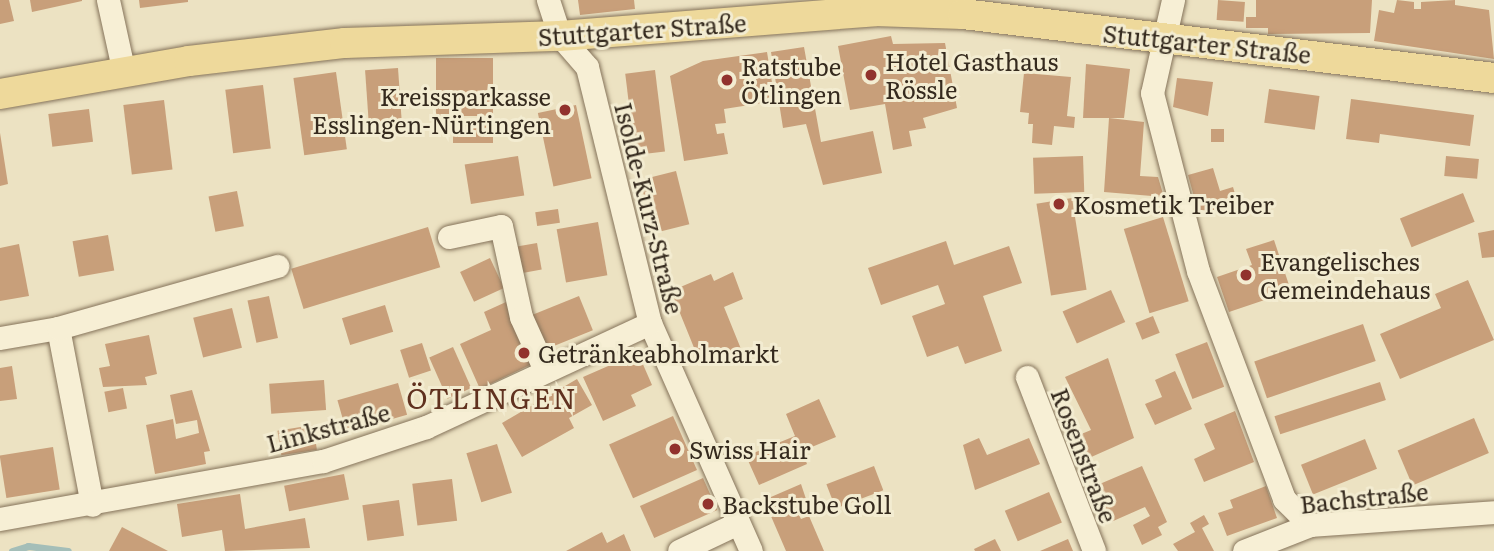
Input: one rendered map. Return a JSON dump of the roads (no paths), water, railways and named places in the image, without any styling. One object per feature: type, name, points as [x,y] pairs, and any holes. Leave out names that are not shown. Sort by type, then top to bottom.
[{"type":"main road","name":"Stuttgarter Straße","points":[[0,94],[124,73],[345,43],[560,36],[875,10],[1161,37],[1494,78]]},
{"type":"street","points":[[108,0],[124,73]]},
{"type":"street","points":[[548,0],[560,36]]},
{"type":"street","points":[[1173,0],[1161,37],[1152,93],[1198,271],[1283,499],[1310,525]]},
{"type":"street","name":"Isolde-Kurz-Straße","points":[[560,36],[587,67],[650,323],[751,551]]},
{"type":"street","points":[[449,237],[501,226],[521,317],[544,368]]},
{"type":"street","points":[[0,338],[58,328],[277,266]]},
{"type":"street","name":"Linkstraße","points":[[0,519],[92,505],[323,461],[426,427],[544,368],[650,323]]},
{"type":"street","points":[[58,328],[92,505]]},
{"type":"street","name":"Rosenstraße","points":[[1027,377],[1094,551]]},
{"type":"street","name":"Bachstraße","points":[[1244,551],[1310,525],[1494,512]]},
{"type":"street","points":[[679,551],[738,523]]},
{"type":"waterway","points":[[12,551],[28,546],[68,551]]},
{"type":"place","name":"Hotel Gasthaus Rössle","points":[[871,75]]},
{"type":"place","name":"Ratstube Ötlingen","points":[[727,80]]},
{"type":"place","name":"Kreissparkasse Esslingen-Nürtingen","points":[[565,110]]},
{"type":"place","name":"Kosmetik Treiber","points":[[1059,204]]},
{"type":"place","name":"Evangelisches Gemeindehaus","points":[[1246,275]]},
{"type":"place","name":"Getränkeabholmarkt","points":[[524,353]]},
{"type":"place","name":"Swiss Hair","points":[[675,449]]},
{"type":"place","name":"Backstube Goll","points":[[708,504]]},
{"type":"district","name":"ÖTLINGEN","points":[[492,397]]}]
